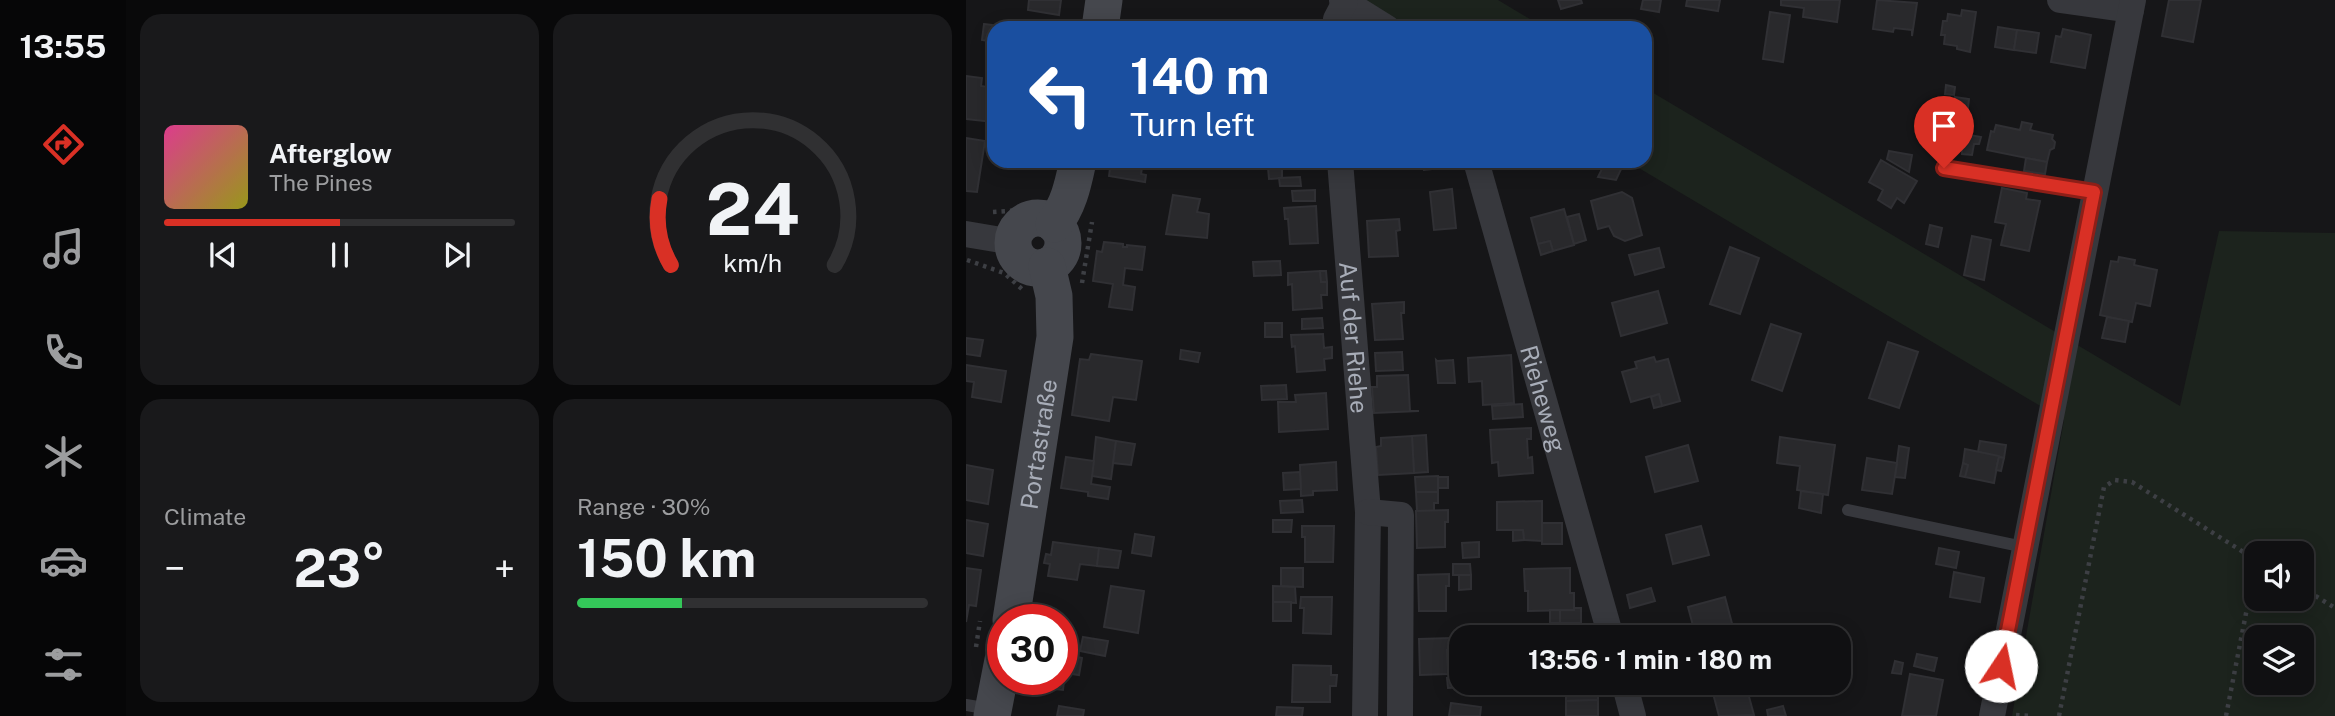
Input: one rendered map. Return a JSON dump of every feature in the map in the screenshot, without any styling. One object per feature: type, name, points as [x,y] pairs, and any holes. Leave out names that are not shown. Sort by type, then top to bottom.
[{"type":"main road","points":[[1101,21],[1104,0]]},
{"type":"main road","points":[[1043,214],[1062,213],[1076,168]]},
{"type":"main road","points":[[1043,214],[1062,234],[1062,249],[1059,256],[1047,266],[1031,267],[1023,263],[1014,250],[1013,242],[1018,227],[1030,219],[1045,219],[1043,214]]},
{"type":"main road","name":"Portastraße","points":[[998,604],[1055,337],[1054,296],[1047,266]]},
{"type":"main road","points":[[984,710],[987,678]]},
{"type":"street","points":[[1992,716],[2132,5],[2060,0]]},
{"type":"street","points":[[1336,21],[1343,1],[1376,21]]},
{"type":"street","name":"Auf der Riehe","points":[[1341,168],[1368,512],[1365,716]]},
{"type":"street","name":"Rieheweg","points":[[1478,168],[1608,625]]},
{"type":"street","points":[[973,224],[1013,242]]},
{"type":"street","points":[[1368,512],[1401,515],[1400,716]]},
{"type":"street","points":[[1627,695],[1633,716]]},
{"type":"lane","points":[[1944,168],[2094,192]]},
{"type":"lane","points":[[1848,510],[2024,547]]},
{"type":"path","points":[[973,224],[1022,210],[1043,214]]},
{"type":"path","points":[[966,260],[1004,273],[1031,298]]},
{"type":"path","points":[[2059,716],[2104,486],[2115,481],[2132,482],[2244,553]]},
{"type":"path","points":[[2314,595],[2335,608]]},
{"type":"path","points":[[2226,716],[2246,611]]},
{"type":"shaded area","points":[[1355,0],[1498,0],[1533,21],[1391,21]]},
{"type":"shaded area","points":[[1652,92],[2180,406],[2219,231],[2335,233],[2335,716],[2012,716],[2064,420],[1639,168],[1652,168]]},
{"type":"building","points":[[1029,0],[1061,0],[1059,15],[1028,10]]},
{"type":"building","points":[[1558,0],[1581,0],[1582,3],[1561,9]]},
{"type":"building","points":[[1643,0],[1661,0],[1659,12],[1641,9]]},
{"type":"building","points":[[1687,0],[1720,0],[1718,11],[1686,6]]},
{"type":"building","points":[[1781,0],[1840,0],[1837,22],[1803,17],[1804,8],[1781,5]]},
{"type":"building","points":[[1877,0],[1917,3],[1912,36],[1912,30],[1894,28],[1893,32],[1873,29]]},
{"type":"building","points":[[2169,0],[2201,0],[2193,42],[2162,36]]},
{"type":"building","points":[[1962,10],[1976,12],[1970,52],[1944,44],[1945,35],[1941,35],[1943,21],[1947,21],[1948,14],[1961,16]]},
{"type":"building","points":[[1770,12],[1790,15],[1783,62],[1763,59]]},
{"type":"building","points":[[984,24],[987,24],[987,41],[982,40]]},
{"type":"building","points":[[1998,27],[2017,30],[2014,50],[1995,47]]},
{"type":"building","points":[[2063,29],[2091,35],[2085,68],[2051,62],[2056,36],[2061,37]]},
{"type":"building","points":[[2017,30],[2039,33],[2036,53],[2014,50]]},
{"type":"building","points":[[966,76],[982,78],[981,86],[987,87],[987,121],[966,119]]},
{"type":"building","points":[[1946,85],[1955,87],[1954,95],[1945,94]]},
{"type":"building","points":[[1955,97],[1969,99],[1967,115],[1953,113]]},
{"type":"building","points":[[2022,122],[2032,124],[2030,130],[2053,135],[2054,148],[2050,150],[2047,162],[1987,150],[1991,131],[1994,132],[1996,125],[2020,130]]},
{"type":"building","points":[[1953,132],[1981,137],[1979,144],[1974,144],[1972,155],[1962,154],[1962,146],[1951,144]]},
{"type":"building","points":[[966,138],[985,141],[977,192],[966,191]]},
{"type":"building","points":[[1889,151],[1912,155],[1909,172],[1887,159]]},
{"type":"building","points":[[2026,158],[2047,162],[2045,174],[2024,171]]},
{"type":"building","points":[[1881,160],[1917,181],[1904,203],[1897,198],[1891,208],[1878,200],[1883,190],[1869,182]]},
{"type":"building","points":[[1110,168],[1142,168],[1141,174],[1146,175],[1145,182],[1109,176]]},
{"type":"building","points":[[1268,168],[1282,168],[1282,178],[1269,179]]},
{"type":"building","points":[[1602,168],[1622,168],[1616,180],[1598,177]]},
{"type":"building","points":[[1300,177],[1301,186],[1280,186],[1279,178]]},
{"type":"building","points":[[2002,188],[2027,193],[2026,199],[2040,201],[2029,251],[2001,245],[2006,224],[1995,222]]},
{"type":"building","points":[[1452,189],[1456,228],[1434,230],[1430,192]]},
{"type":"building","points":[[1315,190],[1315,201],[1293,201],[1292,191]]},
{"type":"building","points":[[1622,192],[1632,198],[1642,235],[1625,241],[1614,236],[1609,226],[1598,229],[1591,201]]},
{"type":"building","points":[[1173,195],[1200,199],[1197,212],[1209,214],[1207,238],[1166,234]]},
{"type":"building","points":[[1316,206],[1318,243],[1290,244],[1288,219],[1285,219],[1284,208]]},
{"type":"building","points":[[1564,209],[1574,245],[1553,251],[1550,241],[1538,244],[1531,218]]},
{"type":"building","points":[[1579,214],[1586,240],[1574,244],[1567,217]]},
{"type":"building","points":[[1399,219],[1400,230],[1396,231],[1398,256],[1369,257],[1367,221]]},
{"type":"building","points":[[1930,225],[1942,228],[1938,247],[1926,244]]},
{"type":"building","points":[[1972,236],[1991,240],[1984,280],[1964,275]]},
{"type":"building","points":[[1550,241],[1553,251],[1541,255],[1538,244]]},
{"type":"building","points":[[1104,242],[1123,244],[1123,247],[1145,247],[1142,270],[1125,268],[1123,285],[1135,287],[1132,310],[1109,307],[1113,284],[1093,281],[1097,251],[1102,252]]},
{"type":"building","points":[[1730,247],[1759,258],[1740,314],[1710,304]]},
{"type":"building","points":[[1659,248],[1664,267],[1635,275],[1629,255]]},
{"type":"building","points":[[2119,257],[2135,260],[2134,265],[2157,270],[2150,306],[2136,303],[2132,322],[2100,315],[2111,261],[2118,262]]},
{"type":"building","points":[[1280,261],[1281,275],[1254,276],[1253,262]]},
{"type":"building","points":[[1320,271],[1321,282],[1327,282],[1327,295],[1321,295],[1322,308],[1293,310],[1292,284],[1288,285],[1288,273]]},
{"type":"building","points":[[1320,271],[1326,271],[1327,282],[1321,282]]},
{"type":"building","points":[[1658,291],[1667,323],[1621,336],[1612,303]]},
{"type":"building","points":[[1404,302],[1404,313],[1401,313],[1403,339],[1375,340],[1372,304]]},
{"type":"building","points":[[2107,317],[2129,321],[2125,342],[2102,338]]},
{"type":"building","points":[[1322,318],[1323,328],[1302,329],[1302,319]]},
{"type":"building","points":[[1265,323],[1282,323],[1282,337],[1265,337]]},
{"type":"building","points":[[1771,324],[1801,334],[1782,391],[1752,380]]},
{"type":"building","points":[[1323,334],[1324,348],[1332,347],[1332,358],[1324,359],[1325,370],[1297,372],[1295,346],[1292,347],[1291,335]]},
{"type":"building","points":[[966,338],[983,340],[980,356],[966,354]]},
{"type":"building","points":[[1888,342],[1918,352],[1899,408],[1869,398]]},
{"type":"building","points":[[1181,350],[1200,353],[1198,362],[1180,359]]},
{"type":"building","points":[[1402,352],[1403,370],[1376,371],[1375,353]]},
{"type":"building","points":[[1091,354],[1142,361],[1136,400],[1113,397],[1109,421],[1072,415],[1080,359],[1089,360]]},
{"type":"building","points":[[1511,355],[1514,403],[1483,405],[1482,381],[1469,382],[1468,358]]},
{"type":"building","points":[[1654,357],[1656,362],[1668,359],[1680,401],[1662,406],[1659,394],[1631,402],[1622,372],[1637,368],[1635,362]]},
{"type":"building","points":[[1453,359],[1455,383],[1438,383],[1436,360]]},
{"type":"building","points":[[966,365],[1006,371],[1001,402],[972,397],[974,382],[966,381]]},
{"type":"building","points":[[1408,375],[1410,411],[1419,411],[1374,413],[1372,387],[1377,387],[1377,376]]},
{"type":"building","points":[[1286,385],[1287,399],[1262,400],[1261,386]]},
{"type":"building","points":[[1326,393],[1328,429],[1279,432],[1278,402],[1296,402],[1295,395]]},
{"type":"building","points":[[1659,394],[1662,406],[1654,408],[1651,397]]},
{"type":"building","points":[[1522,404],[1523,417],[1493,419],[1492,406]]},
{"type":"building","points":[[1531,428],[1531,439],[1527,439],[1528,458],[1532,457],[1533,473],[1499,476],[1498,462],[1492,463],[1490,430]]},
{"type":"building","points":[[1426,435],[1428,472],[1414,473],[1412,436]]},
{"type":"building","points":[[1412,436],[1414,473],[1378,475],[1376,447],[1381,446],[1381,438]]},
{"type":"building","points":[[1096,437],[1116,441],[1111,479],[1092,476]]},
{"type":"building","points":[[1780,437],[1835,445],[1828,495],[1797,490],[1800,466],[1777,463]]},
{"type":"building","points":[[1116,441],[1135,444],[1131,465],[1113,463]]},
{"type":"building","points":[[1980,441],[2006,445],[2004,458],[1978,452]]},
{"type":"building","points":[[1688,445],[1698,481],[1655,492],[1646,457]]},
{"type":"building","points":[[1899,446],[1909,448],[1905,478],[1895,477]]},
{"type":"building","points":[[1965,449],[1999,456],[1994,483],[1965,477],[1968,465],[1963,463]]},
{"type":"building","points":[[1066,457],[1094,461],[1091,484],[1110,487],[1108,499],[1088,496],[1088,492],[1061,488]]},
{"type":"building","points":[[1999,457],[2004,458],[2001,471],[1996,470]]},
{"type":"building","points":[[1867,458],[1897,463],[1892,494],[1862,490]]},
{"type":"building","points":[[1336,462],[1337,490],[1313,491],[1313,495],[1301,496],[1300,465]]},
{"type":"building","points":[[1963,463],[1968,465],[1965,477],[1960,476]]},
{"type":"building","points":[[966,465],[993,470],[988,504],[966,500]]},
{"type":"building","points":[[1300,472],[1301,489],[1284,490],[1283,473]]},
{"type":"building","points":[[1438,476],[1438,492],[1416,492],[1415,477]]},
{"type":"building","points":[[1438,477],[1448,477],[1448,488],[1438,488]]},
{"type":"building","points":[[1801,491],[1823,494],[1821,513],[1799,508]]},
{"type":"building","points":[[1416,492],[1438,492],[1438,503],[1434,503],[1434,511],[1417,511]]},
{"type":"building","points":[[1302,500],[1303,512],[1281,513],[1280,501]]},
{"type":"building","points":[[1542,501],[1542,541],[1524,540],[1523,530],[1497,530],[1497,502]]},
{"type":"building","points":[[1448,510],[1445,547],[1417,548],[1416,511]]},
{"type":"building","points":[[966,520],[988,524],[983,556],[966,553]]},
{"type":"building","points":[[1273,520],[1292,520],[1291,532],[1273,532]]},
{"type":"building","points":[[1542,523],[1562,523],[1562,544],[1542,544]]},
{"type":"building","points":[[1302,526],[1334,526],[1333,562],[1305,562]]},
{"type":"building","points":[[1701,526],[1709,555],[1673,564],[1666,535]]},
{"type":"building","points":[[1513,530],[1523,530],[1524,540],[1513,541]]},
{"type":"building","points":[[1135,534],[1154,537],[1151,556],[1132,553]]},
{"type":"building","points":[[1053,542],[1099,548],[1097,566],[1080,564],[1077,580],[1048,576],[1050,564],[1044,563],[1046,554],[1051,555]]},
{"type":"building","points":[[1479,542],[1479,557],[1463,558],[1462,543]]},
{"type":"building","points":[[1099,548],[1121,551],[1118,568],[1097,566]]},
{"type":"building","points":[[1939,548],[1959,552],[1956,568],[1936,564]]},
{"type":"building","points":[[1453,564],[1470,564],[1471,575],[1453,575]]},
{"type":"building","points":[[966,568],[981,570],[976,606],[969,605],[966,622]]},
{"type":"building","points":[[1281,568],[1303,568],[1303,587],[1281,586]]},
{"type":"building","points":[[1570,568],[1570,593],[1574,593],[1574,610],[1528,611],[1524,569]]},
{"type":"building","points":[[1954,572],[1984,578],[1980,602],[1950,597]]},
{"type":"building","points":[[1449,574],[1446,611],[1419,611],[1418,575]]},
{"type":"building","points":[[1459,575],[1471,575],[1471,589],[1459,590]]},
{"type":"building","points":[[1111,586],[1144,591],[1138,633],[1104,627]]},
{"type":"building","points":[[1273,586],[1295,587],[1296,603],[1273,602]]},
{"type":"building","points":[[1651,588],[1655,601],[1630,608],[1627,595]]},
{"type":"building","points":[[1301,597],[1332,597],[1331,634],[1303,633],[1304,608],[1300,608]]},
{"type":"building","points":[[1725,597],[1732,625],[1693,625],[1688,607]]},
{"type":"building","points":[[1273,602],[1291,602],[1291,621],[1273,621]]},
{"type":"building","points":[[1581,608],[1581,623],[1560,623],[1560,610]]},
{"type":"building","points":[[1550,610],[1560,610],[1560,623],[1550,623]]},
{"type":"building","points":[[1083,637],[1108,641],[1105,656],[1080,651]]},
{"type":"building","points":[[1449,638],[1448,674],[1420,675],[1419,639]]},
{"type":"building","points":[[1917,654],[1937,658],[1934,671],[1914,666]]},
{"type":"building","points":[[1078,657],[1082,658],[1078,675]]},
{"type":"building","points":[[1895,661],[1903,663],[1901,674],[1892,673]]},
{"type":"building","points":[[1293,665],[1331,666],[1331,675],[1337,675],[1336,686],[1330,686],[1330,702],[1292,702]]},
{"type":"building","points":[[1910,674],[1943,680],[1936,716],[1902,716]]},
{"type":"building","points":[[1566,695],[1598,695],[1598,700],[1566,701]]},
{"type":"building","points":[[1713,695],[1749,695],[1754,715],[1719,716]]},
{"type":"building","points":[[1598,700],[1598,716],[1566,716],[1566,701]]},
{"type":"building","points":[[1451,703],[1481,707],[1480,716],[1449,716]]},
{"type":"building","points":[[1059,706],[1084,710],[1083,716],[1057,716]]},
{"type":"building","points":[[1783,706],[1786,716],[1768,716],[1767,710]]},
{"type":"building","points":[[1277,707],[1303,708],[1302,716],[1276,716]]},
{"type":"route","points":[[1944,168],[2094,192],[2001,666]]}]
